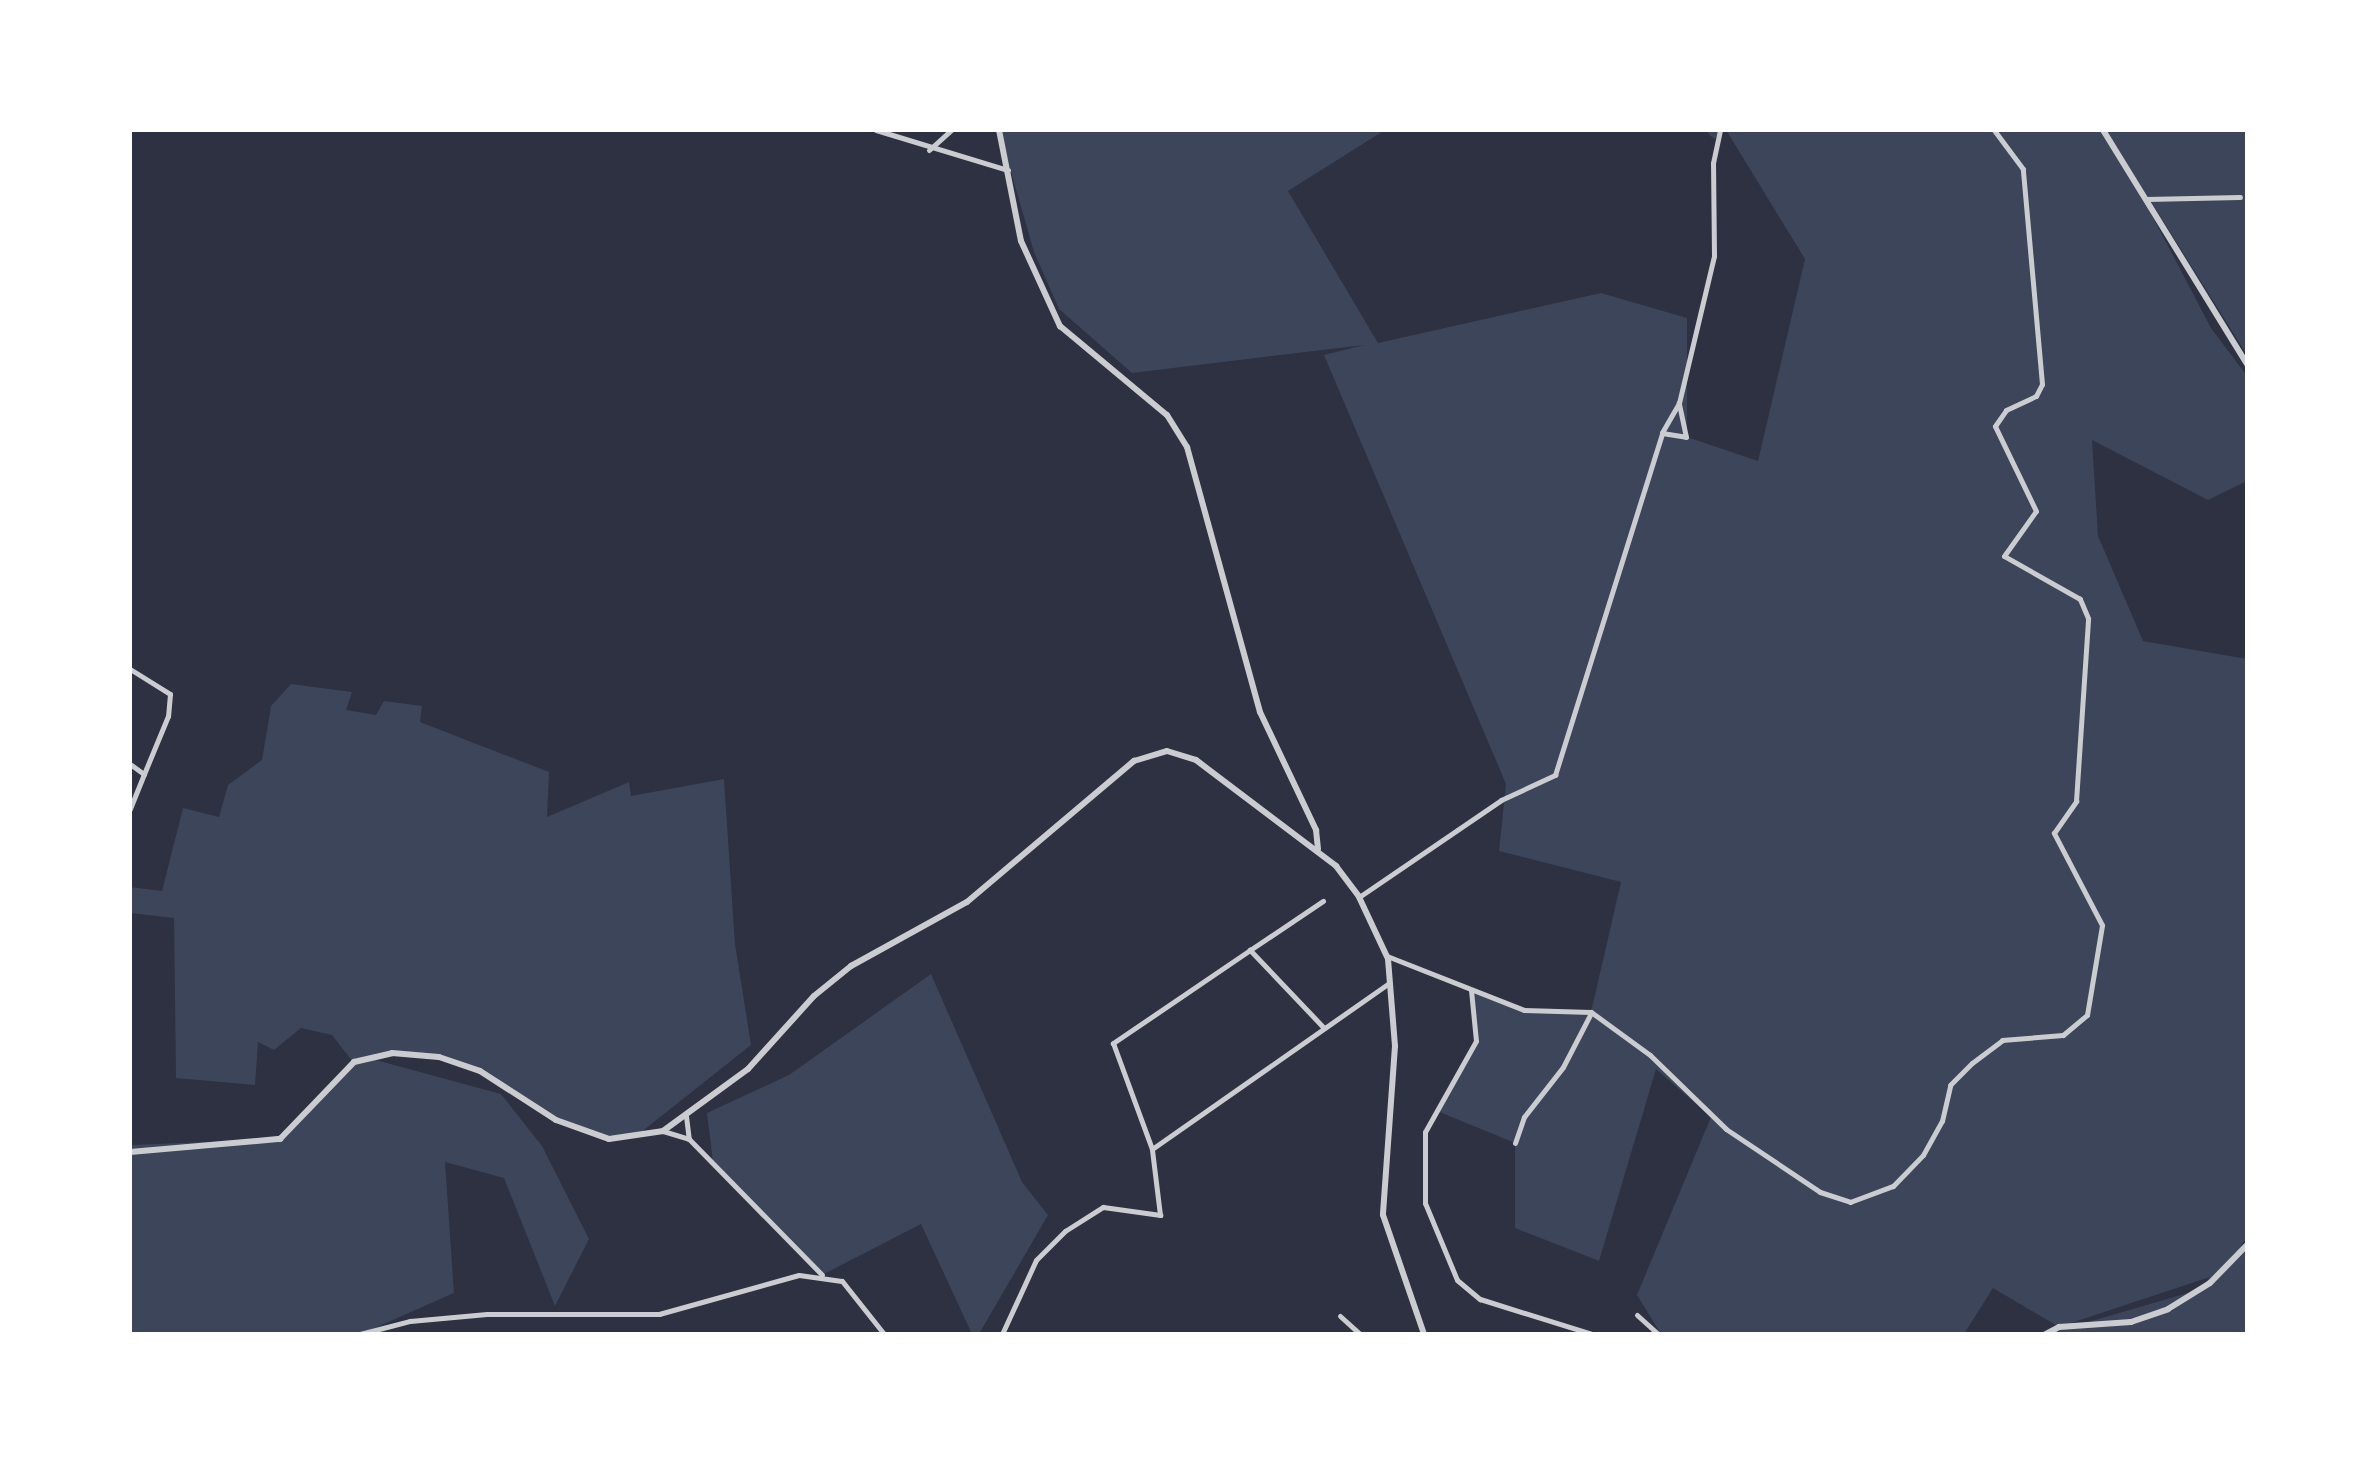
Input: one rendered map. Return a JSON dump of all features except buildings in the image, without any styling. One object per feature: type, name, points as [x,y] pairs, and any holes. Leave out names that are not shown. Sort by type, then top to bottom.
[{"type":"street","points":[[876,130],[929,150],[1008,170]]},
{"type":"street","points":[[929,150],[951,130]]},
{"type":"street","points":[[999,130],[1021,241],[1060,326],[1167,415],[1186,447],[1260,712],[1316,830],[1318,849]]},
{"type":"street","points":[[1359,896],[1501,800],[1556,775],[1662,433],[1679,403],[1714,256],[1713,151],[1720,130]]},
{"type":"street","points":[[1387,956],[1524,1010],[1591,1012],[1650,1055],[1726,1130],[1820,1192],[1850,1202],[1893,1186],[1923,1155],[1942,1121],[1950,1085],[1972,1063],[2002,1040],[2064,1035],[2087,1015],[2102,925],[2054,832],[2076,801],[2088,618],[2080,599],[2004,556],[2036,511],[1994,426],[2006,410],[2036,396],[2042,384],[2023,169],[1994,130]]},
{"type":"street","points":[[2103,130],[2247,364]]},
{"type":"street","points":[[2146,199],[2240,197]]},
{"type":"street","points":[[1662,433],[1686,437],[1679,403]]},
{"type":"street","points":[[130,668],[170,694],[168,716],[130,809]]},
{"type":"street","points":[[663,1131],[748,1069],[814,996],[851,966],[967,902],[1134,761],[1167,751],[1196,760],[1318,849],[1359,896],[1387,956],[1395,1046],[1383,1214],[1424,1334]]},
{"type":"street","points":[[130,764],[144,774]]},
{"type":"street","points":[[1002,1334],[1036,1260],[1076,1222],[1103,1207],[1160,1214],[1152,1149],[1113,1043],[1323,901]]},
{"type":"street","points":[[1250,950],[1324,1028]]},
{"type":"street","points":[[1152,1149],[1389,983]]},
{"type":"street","points":[[1471,990],[1476,1041],[1425,1132],[1425,1204],[1457,1280],[1480,1299],[1592,1334]]},
{"type":"street","points":[[1515,1143],[1524,1116],[1564,1067],[1591,1012]]},
{"type":"street","points":[[130,1152],[280,1138],[354,1062],[392,1053],[439,1057],[480,1070],[556,1120],[608,1138],[663,1131],[688,1139],[822,1276]]},
{"type":"street","points":[[686,1116],[688,1139]]},
{"type":"street","points":[[2046,1334],[2059,1327],[2132,1322],[2168,1309],[2210,1282],[2247,1245]]},
{"type":"street","points":[[360,1334],[410,1320],[487,1314],[659,1314],[769,1280],[822,1276],[842,1280],[884,1334]]},
{"type":"street","points":[[1637,1315],[1658,1334]]},
{"type":"street","points":[[1340,1316],[1360,1334]]},
{"type":"shaded area","points":[[999,130],[1385,130],[1288,191],[1378,343],[1601,293],[1687,318],[1687,437],[1758,461],[1805,259],[1726,130],[2247,130],[2247,355],[2113,141],[2211,328],[2247,376],[2247,481],[2208,500],[2092,440],[2098,536],[2143,641],[2247,659],[2247,1238],[2239,1248],[2247,1242],[2247,1334],[2047,1334],[2198,1290],[2210,1277],[2059,1327],[1993,1288],[1964,1334],[1661,1334],[1637,1295],[1711,1117],[1656,1069],[1599,1261],[1515,1228],[1515,1143],[1437,1111],[1475,1041],[1471,990],[1524,1010],[1591,1012],[1621,882],[1499,851],[1506,784],[1324,355],[1364,345],[1132,373],[1059,309],[1034,252]]},
{"type":"shaded area","points":[[1705,130],[1726,130],[1714,139]]},
{"type":"shaded area","points":[[291,684],[352,692],[346,710],[376,715],[384,701],[422,706],[420,722],[549,772],[547,817],[629,782],[631,796],[724,779],[735,944],[751,1045],[635,1137],[598,1135],[556,1120],[480,1071],[439,1057],[392,1053],[372,1059],[501,1094],[542,1146],[589,1239],[555,1306],[504,1178],[445,1162],[454,1293],[361,1334],[130,1334],[130,1145],[280,1139],[353,1062],[332,1035],[301,1028],[274,1050],[258,1042],[255,1085],[176,1078],[174,918],[130,913],[130,887],[162,891],[183,808],[219,817],[228,785],[262,760],[271,706]]},
{"type":"shaded area","points":[[931,974],[1022,1182],[1048,1215],[979,1334],[972,1334],[921,1224],[822,1275],[713,1162],[707,1113],[789,1075]]}]
